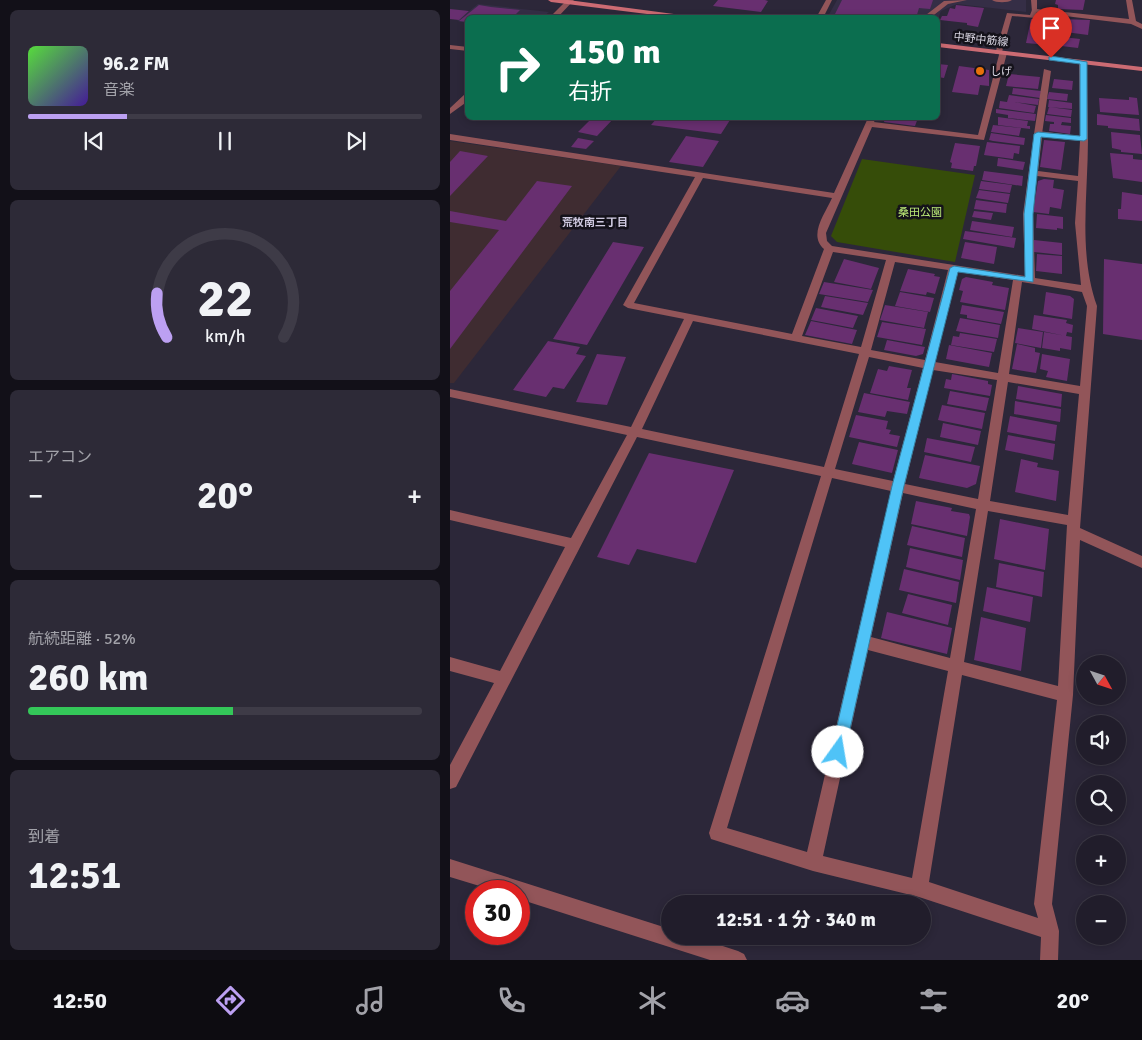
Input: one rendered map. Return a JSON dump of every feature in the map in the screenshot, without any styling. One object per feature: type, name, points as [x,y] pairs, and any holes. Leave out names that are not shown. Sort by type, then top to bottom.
[{"type":"main road","points":[[551,0],[679,15]]},
{"type":"main road","name":"中野中筋線","points":[[940,45],[1142,69]]},
{"type":"street","points":[[821,15],[829,0]]},
{"type":"street","points":[[929,15],[946,2],[964,0]]},
{"type":"street","points":[[995,0],[1009,0]]},
{"type":"street","points":[[1034,0],[1033,17],[1009,14],[981,138],[871,121],[836,196],[822,232],[822,242],[829,248],[1086,289]]},
{"type":"street","points":[[1129,0],[1133,22]]},
{"type":"street","points":[[555,15],[570,1]]},
{"type":"street","points":[[1034,11],[1133,22],[1142,27]]},
{"type":"street","points":[[450,47],[465,49]]},
{"type":"street","points":[[1049,960],[1050,931],[1043,904],[1065,695],[1074,526],[1092,306],[1086,289],[1080,223],[1084,139],[1083,62]]},
{"type":"street","points":[[919,888],[1004,378],[1024,279],[1028,214],[1047,71]]},
{"type":"street","points":[[450,112],[465,99]]},
{"type":"street","points":[[1038,134],[1084,139]]},
{"type":"street","points":[[450,137],[836,196]]},
{"type":"street","points":[[1033,173],[1082,180]]},
{"type":"street","points":[[700,176],[628,305],[929,365],[1085,391]]},
{"type":"street","points":[[796,338],[829,248]]},
{"type":"street","points":[[891,259],[865,352],[717,833],[813,862],[919,888],[1050,931]]},
{"type":"street","points":[[813,862],[898,486],[954,268]]},
{"type":"street","points":[[450,781],[502,678],[635,430],[690,317]]},
{"type":"street","points":[[450,393],[828,470],[1074,526],[1142,562]]},
{"type":"street","points":[[450,515],[574,544]]},
{"type":"street","points":[[864,642],[1065,695]]},
{"type":"street","points":[[450,664],[502,678]]},
{"type":"street","points":[[450,868],[738,960]]},
{"type":"shaded area","points":[[837,0],[1026,0],[1026,12],[957,4],[941,11],[940,15],[829,15]]},
{"type":"shaded area","points":[[478,4],[549,12],[545,15],[465,15],[465,23],[457,21]]},
{"type":"shaded area","points":[[450,141],[621,166],[454,383],[450,383]]},
{"type":"green space","name":"桑田公園","points":[[862,159],[975,175],[955,262],[837,242],[831,236]]},
{"type":"building","points":[[718,0],[768,1],[761,12],[713,6]]},
{"type":"building","points":[[842,0],[933,0],[930,9],[919,8],[917,15],[834,15]]},
{"type":"building","points":[[1056,0],[1085,0],[1083,10],[1058,9],[1058,5],[1055,4]]},
{"type":"building","points":[[479,5],[520,10],[515,15],[466,15]]},
{"type":"building","points":[[956,5],[984,8],[978,27],[967,25],[967,23],[940,20],[942,16],[947,16],[950,8],[955,9]]},
{"type":"building","points":[[450,9],[469,11],[459,20],[450,19]]},
{"type":"building","points":[[465,16],[465,22],[459,21]]},
{"type":"building","points":[[1045,18],[1056,20],[1056,22],[1052,22],[1048,45],[1026,43],[1031,19],[1045,20]]},
{"type":"building","points":[[1060,19],[1090,20],[1088,35],[1058,31]]},
{"type":"building","points":[[1054,36],[1080,39],[1078,48],[1053,45]]},
{"type":"building","points":[[940,64],[948,65],[944,78],[940,77]]},
{"type":"building","points":[[959,66],[989,70],[989,86],[980,85],[978,95],[952,92]]},
{"type":"building","points":[[1009,74],[1040,77],[1038,89],[1006,86]]},
{"type":"building","points":[[1054,79],[1073,81],[1072,90],[1052,88]]},
{"type":"building","points":[[1013,88],[1041,91],[1040,98],[1012,94]]},
{"type":"building","points":[[1049,92],[1068,94],[1067,101],[1047,99]]},
{"type":"building","points":[[1009,95],[1039,99],[1038,105],[1014,102],[1036,106],[1034,113],[999,108],[1000,101],[1007,102]]},
{"type":"building","points":[[1129,97],[1137,98],[1139,115],[1100,112],[1099,98],[1129,100]]},
{"type":"building","points":[[1049,100],[1072,103],[1072,109],[1048,107]]},
{"type":"building","points":[[1049,107],[1072,110],[1071,117],[1047,114]]},
{"type":"building","points":[[996,109],[1036,114],[1035,121],[1008,118],[1008,115],[996,113]]},
{"type":"building","points":[[1097,114],[1139,119],[1140,131],[1097,125]]},
{"type":"building","points":[[1046,115],[1071,118],[1071,123],[1062,122],[1061,125],[1071,126],[1070,134],[1049,131],[1050,124],[1054,124],[1054,122],[1045,121]]},
{"type":"building","points":[[998,117],[1028,121],[1027,126],[1030,126],[1030,129],[998,125]]},
{"type":"building","points":[[590,120],[612,120],[597,136],[578,132]]},
{"type":"building","points":[[655,120],[730,120],[721,134],[651,125]]},
{"type":"building","points":[[884,120],[917,120],[915,126],[884,122]]},
{"type":"building","points":[[993,125],[1021,128],[1019,136],[991,132]]},
{"type":"building","points":[[1111,132],[1140,135],[1142,154],[1121,152],[1121,150],[1112,148]]},
{"type":"building","points":[[991,133],[1025,138],[1024,145],[989,140]]},
{"type":"building","points":[[686,136],[719,141],[703,167],[669,162]]},
{"type":"building","points":[[578,138],[594,141],[586,149],[571,147]]},
{"type":"building","points":[[1044,140],[1065,142],[1061,170],[1040,167]]},
{"type":"building","points":[[987,142],[1020,146],[1019,154],[1014,153],[1013,159],[984,155]]},
{"type":"building","points":[[955,143],[980,146],[976,166],[974,166],[973,171],[951,168],[952,163],[950,162]]},
{"type":"building","points":[[460,151],[488,156],[450,196],[450,162]]},
{"type":"building","points":[[1110,153],[1133,155],[1133,159],[1142,160],[1142,182],[1113,178]]},
{"type":"building","points":[[998,158],[1025,162],[1023,170],[997,166]]},
{"type":"building","points":[[984,171],[1023,176],[1022,186],[982,180]]},
{"type":"building","points":[[1044,179],[1054,180],[1053,188],[1064,190],[1061,209],[1050,207],[1049,214],[1033,212],[1038,181]]},
{"type":"building","points":[[537,181],[572,186],[450,349],[450,291],[499,230],[450,222],[450,211],[506,221]]},
{"type":"building","points":[[981,181],[1012,185],[1010,193],[979,189]]},
{"type":"building","points":[[979,190],[1010,194],[1008,203],[976,198]]},
{"type":"building","points":[[1122,192],[1142,195],[1142,221],[1118,219],[1118,209],[1121,209]]},
{"type":"building","points":[[976,200],[1007,204],[1006,213],[974,209]]},
{"type":"building","points":[[974,211],[993,213],[991,220],[972,217]]},
{"type":"building","points":[[1037,214],[1063,217],[1063,229],[1036,228]]},
{"type":"building","points":[[972,221],[1014,227],[1012,237],[970,230]]},
{"type":"building","points":[[965,231],[1016,238],[1014,248],[963,239]]},
{"type":"building","points":[[1034,240],[1062,243],[1062,255],[1034,252]]},
{"type":"building","points":[[613,242],[644,247],[587,345],[553,339]]},
{"type":"building","points":[[965,242],[997,247],[994,264],[961,258]]},
{"type":"building","points":[[1037,254],[1062,256],[1062,274],[1036,271]]},
{"type":"building","points":[[844,259],[879,268],[871,289],[834,282]]},
{"type":"building","points":[[1104,259],[1142,264],[1142,340],[1103,334]]},
{"type":"building","points":[[908,269],[935,274],[934,276],[940,277],[935,294],[927,292],[926,295],[900,291]]},
{"type":"building","points":[[966,277],[993,282],[992,285],[1009,288],[1005,310],[960,302],[963,291],[959,290],[962,279]]},
{"type":"building","points":[[824,282],[873,290],[868,302],[819,294]]},
{"type":"building","points":[[900,292],[934,298],[930,312],[895,306]]},
{"type":"building","points":[[1046,292],[1070,296],[1074,299],[1072,319],[1043,314]]},
{"type":"building","points":[[825,296],[868,303],[863,315],[821,307]]},
{"type":"building","points":[[885,305],[928,312],[924,328],[880,320]]},
{"type":"building","points":[[962,305],[1004,312],[1001,324],[967,318],[967,315],[960,314]]},
{"type":"building","points":[[816,308],[858,316],[853,328],[811,320]]},
{"type":"building","points":[[1034,315],[1067,320],[1066,323],[1073,325],[1072,333],[1067,332],[1066,336],[1032,329]]},
{"type":"building","points":[[960,318],[1000,325],[998,338],[956,331]]},
{"type":"building","points":[[811,321],[857,330],[852,344],[805,335]]},
{"type":"building","points":[[882,322],[926,329],[922,345],[877,337]]},
{"type":"building","points":[[1018,328],[1043,332],[1041,348],[1015,343]]},
{"type":"building","points":[[1044,332],[1072,337],[1071,350],[1060,348],[1060,351],[1042,348]]},
{"type":"building","points":[[960,333],[997,339],[994,352],[951,345],[953,336],[959,337]]},
{"type":"building","points":[[887,340],[925,347],[923,354],[916,356],[884,350]]},
{"type":"building","points":[[548,341],[580,347],[576,354],[586,356],[564,389],[553,387],[546,397],[513,390]]},
{"type":"building","points":[[1017,344],[1035,348],[1035,352],[1040,353],[1036,373],[1012,369]]},
{"type":"building","points":[[949,345],[992,353],[989,367],[946,359]]},
{"type":"building","points":[[597,354],[626,357],[607,405],[576,402]]},
{"type":"building","points":[[1042,354],[1070,359],[1067,381],[1046,377],[1048,371],[1040,369]]},
{"type":"building","points":[[889,366],[912,370],[907,388],[911,388],[908,400],[870,393],[878,369],[887,371]]},
{"type":"building","points":[[952,374],[988,381],[988,384],[992,385],[990,396],[944,388],[946,379],[951,380]]},
{"type":"building","points":[[1018,386],[1062,394],[1061,407],[1016,399]]},
{"type":"building","points":[[950,391],[989,398],[986,411],[947,404]]},
{"type":"building","points":[[864,393],[910,402],[907,414],[887,411],[885,417],[858,412]]},
{"type":"building","points":[[1015,401],[1061,409],[1060,422],[1014,414]]},
{"type":"building","points":[[942,405],[985,413],[982,429],[938,420]]},
{"type":"building","points":[[856,415],[888,421],[886,429],[891,430],[889,434],[900,436],[897,447],[849,437]]},
{"type":"building","points":[[1010,416],[1057,425],[1055,441],[1007,432]]},
{"type":"building","points":[[943,423],[981,431],[978,445],[940,437]]},
{"type":"building","points":[[1008,435],[1055,444],[1053,460],[1005,450]]},
{"type":"building","points":[[927,438],[975,447],[971,462],[924,452]]},
{"type":"building","points":[[859,442],[898,450],[892,473],[852,464]]},
{"type":"building","points":[[649,453],[734,470],[696,563],[637,549],[629,565],[597,557]]},
{"type":"building","points":[[925,455],[980,466],[976,484],[967,488],[919,478]]},
{"type":"building","points":[[1021,459],[1038,463],[1037,467],[1059,471],[1056,501],[1015,492]]},
{"type":"building","points":[[916,501],[952,508],[951,511],[969,514],[967,536],[911,524]]},
{"type":"building","points":[[1000,519],[1049,529],[1045,570],[994,559]]},
{"type":"building","points":[[912,526],[965,538],[962,557],[907,545]]},
{"type":"building","points":[[910,548],[963,560],[960,580],[906,567]]},
{"type":"building","points":[[999,563],[1044,572],[1042,597],[996,587]]},
{"type":"building","points":[[904,569],[959,582],[956,603],[899,590]]},
{"type":"building","points":[[987,587],[1033,597],[1030,622],[983,611]]},
{"type":"building","points":[[908,594],[952,605],[948,625],[902,613]]},
{"type":"building","points":[[887,612],[952,628],[947,654],[881,638]]},
{"type":"building","points":[[981,617],[1026,628],[1021,671],[974,660]]},
{"type":"place","name":"しげ","points":[[980,71]]},
{"type":"district","name":"荒牧南三丁目","points":[[595,222]]},
{"type":"route","points":[[838,752],[898,486],[954,268],[1030,280],[1028,214],[1038,134],[1084,139],[1083,62],[1051,58]]}]
